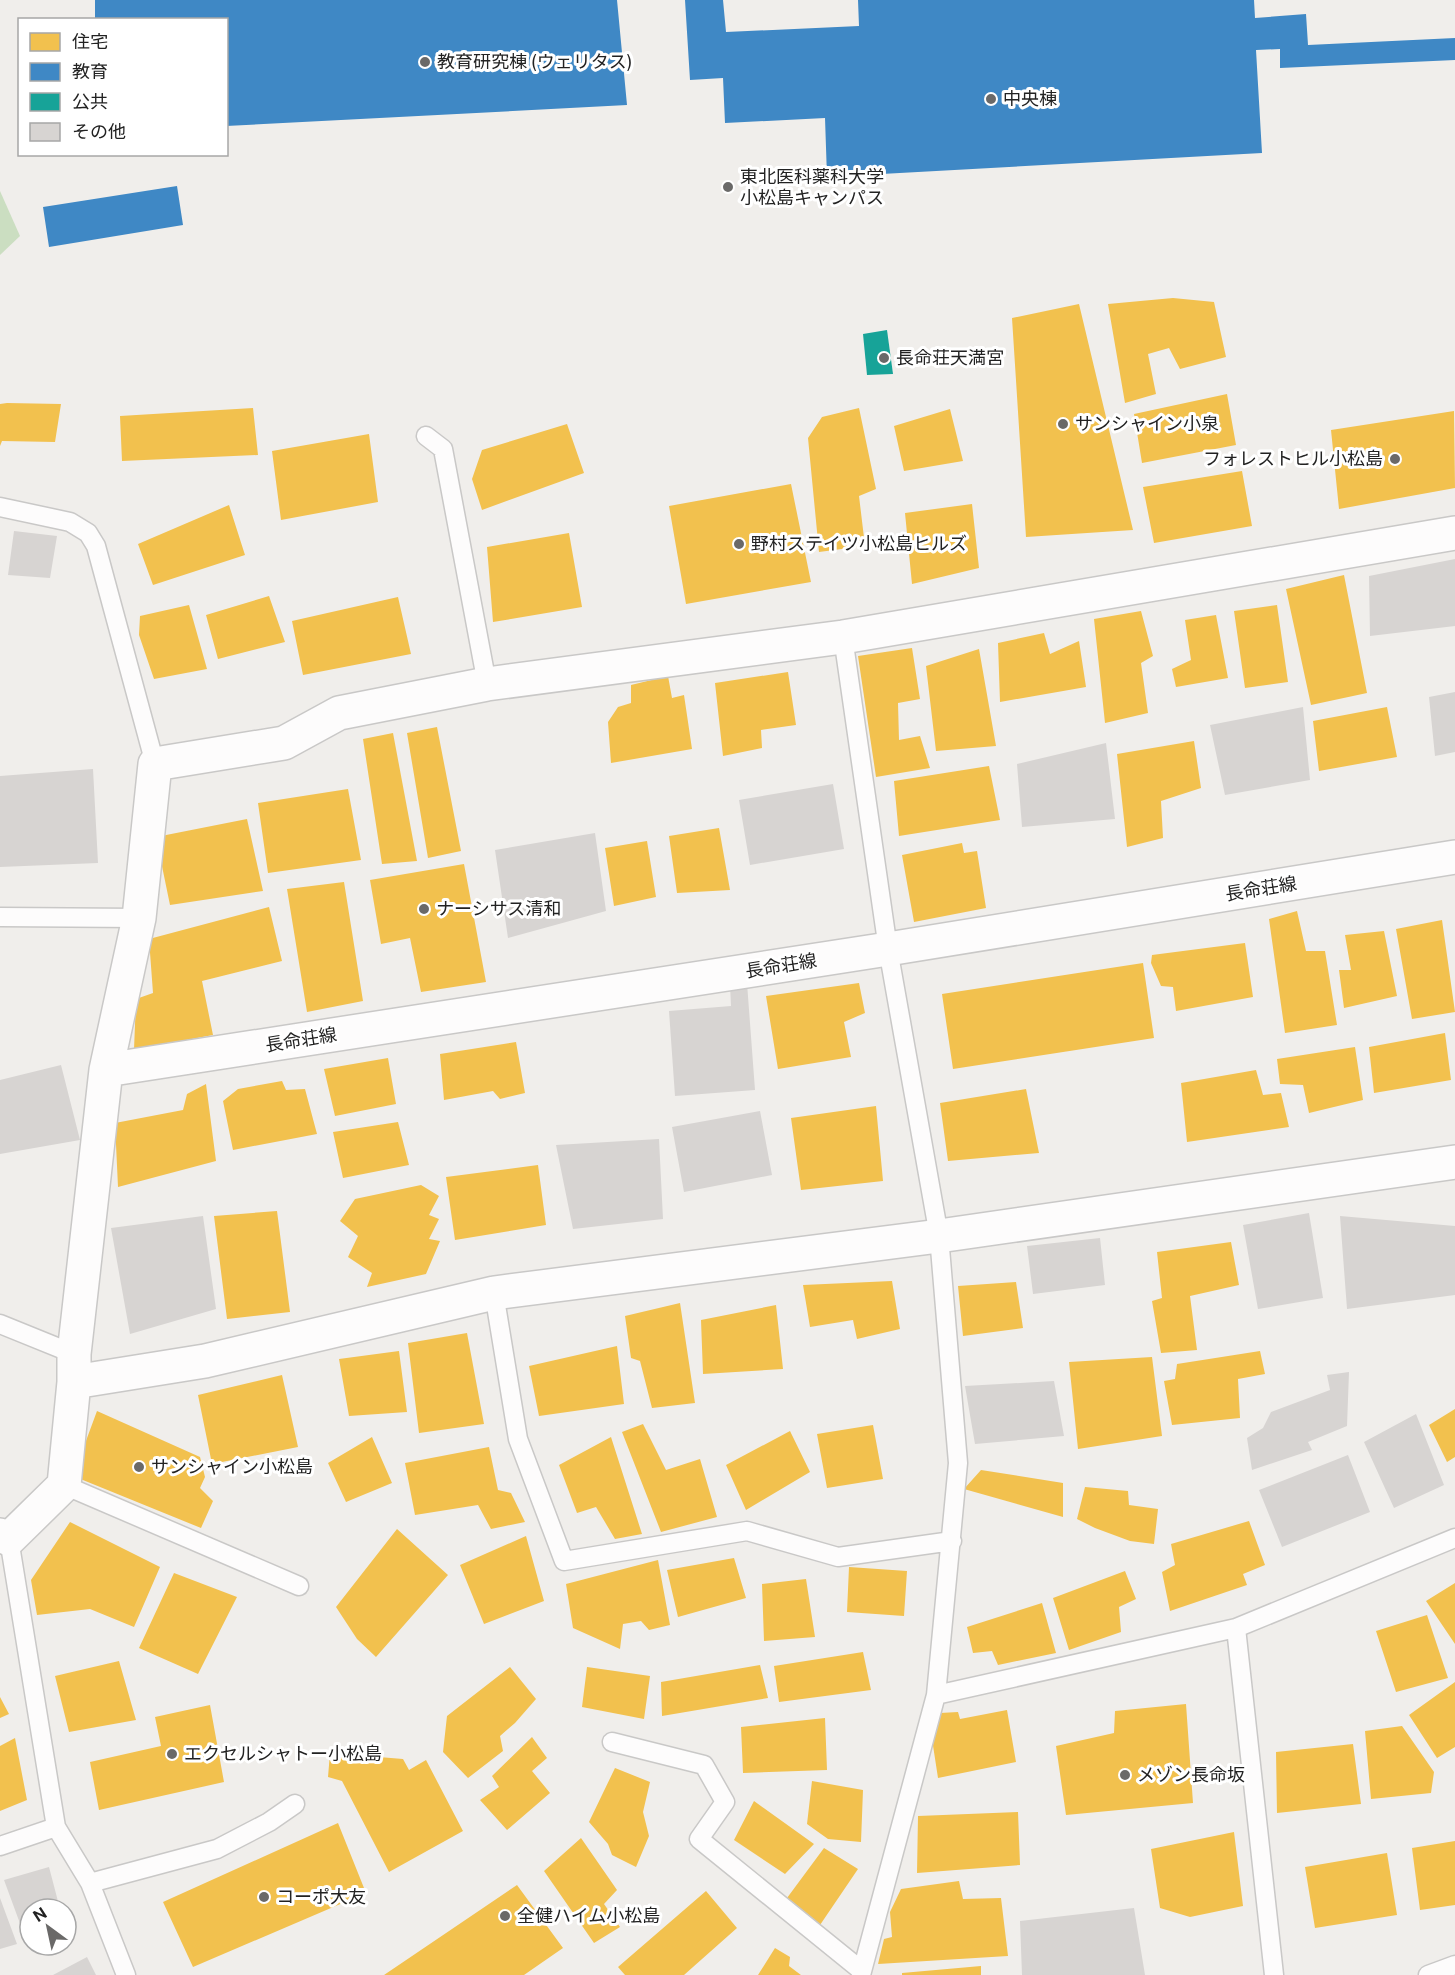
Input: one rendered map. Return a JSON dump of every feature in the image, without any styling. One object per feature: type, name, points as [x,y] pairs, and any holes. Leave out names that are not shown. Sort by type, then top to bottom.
[{"type":"street","points":[[5,1537],[64,1485],[74,1368],[106,1070],[139,918],[155,764],[284,743],[339,713],[487,684],[843,637],[1455,533]]},
{"type":"street","name":"長命荘線","points":[[106,1070],[888,949],[1455,857]]},
{"type":"street","points":[[74,1368],[205,1361],[494,1293],[939,1236],[1455,1162]]},
{"type":"lane","points":[[426,436],[443,449],[487,684]]},
{"type":"lane","points":[[0,507],[70,522],[88,533],[96,546],[155,764]]},
{"type":"lane","points":[[612,1742],[704,1765],[725,1802],[699,1839],[862,1973],[936,1695],[958,1463],[939,1236],[888,949],[843,637]]},
{"type":"lane","points":[[0,917],[139,918]]},
{"type":"lane","points":[[494,1293],[518,1439],[564,1561],[747,1531],[838,1557],[952,1541]]},
{"type":"lane","points":[[0,1324],[74,1368]]},
{"type":"lane","points":[[64,1485],[299,1586]]},
{"type":"lane","points":[[5,1537],[56,1827],[90,1883],[126,1975]]},
{"type":"lane","points":[[936,1695],[1236,1628],[1455,1538]]},
{"type":"lane","points":[[1236,1628],[1274,1975]]},
{"type":"lane","points":[[90,1883],[217,1849],[269,1822],[295,1804]]},
{"type":"lane","points":[[0,1846],[56,1827]]},
{"type":"lane","points":[[1428,1975],[1455,1965]]},
{"type":"green space","points":[[0,191],[20,236],[0,255]]},
{"type":"building: 住宅","points":[[1173,298],[1214,302],[1226,357],[1180,369],[1169,348],[1148,354],[1156,394],[1125,403],[1108,304]]},
{"type":"building: 住宅","name":"サンシャイン小泉","points":[[1079,304],[1133,530],[1026,537],[1012,318]]},
{"type":"building: 住宅","points":[[1227,394],[1236,445],[1142,463],[1134,414]]},
{"type":"building: 住宅","points":[[0,404],[61,404],[55,442],[2,441],[0,446]]},
{"type":"building: 住宅","points":[[253,408],[258,455],[122,461],[120,416]]},
{"type":"building: 住宅","points":[[859,408],[876,489],[859,496],[865,546],[819,552],[808,438],[822,417]]},
{"type":"building: 住宅","points":[[950,409],[963,461],[904,471],[894,426]]},
{"type":"building: 住宅","name":"フォレストヒル小松島","points":[[1454,411],[1455,488],[1339,509],[1331,430]]},
{"type":"building: 住宅","points":[[567,424],[584,473],[482,510],[472,479],[482,450]]},
{"type":"building: 住宅","points":[[369,434],[378,502],[281,520],[272,451]]},
{"type":"building: 住宅","points":[[1242,471],[1252,526],[1154,543],[1143,487]]},
{"type":"building: 住宅","name":"野村ステイツ小松島ヒルズ","points":[[791,484],[811,582],[686,604],[669,506]]},
{"type":"building: 住宅","points":[[972,504],[979,568],[912,584],[905,513]]},
{"type":"building: 住宅","points":[[229,505],[245,555],[153,585],[138,544]]},
{"type":"building: 住宅","points":[[569,533],[582,607],[493,622],[487,547]]},
{"type":"building: 住宅","points":[[1344,575],[1367,693],[1311,705],[1286,589]]},
{"type":"building: 住宅","points":[[269,596],[285,642],[218,659],[206,615]]},
{"type":"building: 住宅","points":[[398,597],[411,654],[303,675],[292,621]]},
{"type":"building: 住宅","points":[[189,605],[207,669],[154,679],[139,635],[140,616]]},
{"type":"building: 住宅","points":[[1277,605],[1288,682],[1245,688],[1234,611]]},
{"type":"building: 住宅","points":[[1141,611],[1153,656],[1141,663],[1148,713],[1105,723],[1094,619]]},
{"type":"building: 住宅","points":[[1216,615],[1228,678],[1176,687],[1172,669],[1191,660],[1185,620]]},
{"type":"building: 住宅","points":[[1044,633],[1050,654],[1079,641],[1086,687],[1000,702],[998,643]]},
{"type":"building: 住宅","points":[[912,648],[920,699],[898,703],[899,740],[920,736],[930,768],[876,777],[858,656]]},
{"type":"building: 住宅","points":[[979,649],[996,746],[936,751],[926,666]]},
{"type":"building: 住宅","points":[[788,672],[796,725],[761,730],[762,748],[723,756],[715,683]]},
{"type":"building: 住宅","points":[[668,676],[672,698],[684,695],[692,749],[611,763],[608,722],[618,707],[631,703],[631,685]]},
{"type":"building: 住宅","points":[[1387,707],[1397,757],[1319,771],[1313,721]]},
{"type":"building: 住宅","points":[[437,727],[461,851],[428,858],[407,733]]},
{"type":"building: 住宅","points":[[393,733],[417,861],[382,864],[363,739]]},
{"type":"building: 住宅","points":[[1194,741],[1201,788],[1161,801],[1163,838],[1127,847],[1117,754]]},
{"type":"building: 住宅","points":[[989,766],[1000,820],[899,836],[894,781]]},
{"type":"building: 住宅","points":[[348,789],[361,860],[268,873],[258,803]]},
{"type":"building: 住宅","points":[[247,819],[263,891],[170,905],[156,837]]},
{"type":"building: 住宅","points":[[719,828],[730,890],[677,893],[669,836]]},
{"type":"building: 住宅","points":[[647,841],[656,897],[614,906],[605,848]]},
{"type":"building: 住宅","points":[[962,843],[964,853],[977,851],[986,908],[914,922],[902,855]]},
{"type":"building: 住宅","name":"ナーシサス清和","points":[[464,864],[486,982],[421,992],[410,938],[381,944],[370,880]]},
{"type":"building: 住宅","points":[[344,882],[363,1001],[307,1012],[287,889]]},
{"type":"building: 住宅","points":[[269,907],[282,961],[202,981],[213,1035],[134,1050],[136,999],[153,993],[149,939]]},
{"type":"building: 住宅","points":[[1297,911],[1306,951],[1325,951],[1337,1025],[1285,1033],[1269,919]]},
{"type":"building: 住宅","points":[[1442,920],[1455,1012],[1412,1019],[1396,929]]},
{"type":"building: 住宅","points":[[1384,931],[1397,996],[1344,1008],[1339,970],[1351,970],[1345,935]]},
{"type":"building: 住宅","points":[[1245,943],[1253,997],[1176,1011],[1173,987],[1161,986],[1151,963],[1152,955]]},
{"type":"building: 住宅","points":[[1143,963],[1154,1038],[953,1069],[942,994]]},
{"type":"building: 住宅","points":[[859,983],[865,1013],[844,1022],[851,1057],[778,1069],[766,996]]},
{"type":"building: 住宅","points":[[1445,1033],[1451,1080],[1374,1093],[1369,1047]]},
{"type":"building: 住宅","points":[[516,1042],[525,1093],[500,1099],[493,1091],[444,1100],[440,1054]]},
{"type":"building: 住宅","points":[[1355,1047],[1363,1100],[1309,1113],[1303,1085],[1280,1084],[1277,1059]]},
{"type":"building: 住宅","points":[[388,1058],[396,1104],[335,1116],[324,1069]]},
{"type":"building: 住宅","points":[[1256,1070],[1263,1095],[1281,1093],[1289,1127],[1187,1142],[1181,1083]]},
{"type":"building: 住宅","points":[[282,1081],[286,1090],[305,1089],[317,1134],[233,1150],[223,1101],[238,1089]]},
{"type":"building: 住宅","points":[[206,1084],[216,1161],[118,1187],[115,1123],[183,1110],[187,1094]]},
{"type":"building: 住宅","points":[[1026,1089],[1039,1153],[948,1161],[940,1103]]},
{"type":"building: 住宅","points":[[876,1106],[883,1181],[801,1190],[791,1118]]},
{"type":"building: 住宅","points":[[398,1122],[409,1165],[343,1178],[333,1132]]},
{"type":"building: 住宅","points":[[538,1165],[546,1225],[455,1240],[446,1177]]},
{"type":"building: 住宅","points":[[421,1185],[439,1196],[429,1215],[439,1219],[429,1239],[440,1241],[426,1274],[367,1287],[372,1273],[348,1257],[358,1236],[340,1221],[355,1199]]},
{"type":"building: 住宅","points":[[277,1211],[290,1312],[227,1319],[214,1216]]},
{"type":"building: 住宅","points":[[1231,1242],[1239,1285],[1190,1296],[1197,1350],[1161,1353],[1152,1301],[1162,1298],[1157,1252]]},
{"type":"building: 住宅","points":[[892,1281],[900,1329],[857,1339],[853,1320],[810,1327],[803,1285]]},
{"type":"building: 住宅","points":[[1016,1282],[1023,1328],[963,1336],[958,1286]]},
{"type":"building: 住宅","points":[[680,1303],[695,1403],[652,1408],[640,1361],[631,1358],[625,1316]]},
{"type":"building: 住宅","points":[[776,1305],[783,1369],[703,1374],[701,1320]]},
{"type":"building: 住宅","points":[[467,1333],[484,1424],[419,1433],[408,1343]]},
{"type":"building: 住宅","points":[[617,1346],[624,1404],[539,1416],[529,1366]]},
{"type":"building: 住宅","points":[[399,1351],[407,1412],[349,1416],[339,1359]]},
{"type":"building: 住宅","points":[[1260,1351],[1265,1374],[1238,1379],[1240,1418],[1172,1425],[1164,1381],[1175,1379],[1177,1364]]},
{"type":"building: 住宅","points":[[1152,1357],[1162,1436],[1078,1449],[1069,1362]]},
{"type":"building: 住宅","points":[[282,1375],[298,1447],[212,1464],[198,1395]]},
{"type":"building: 住宅","points":[[1455,1409],[1455,1457],[1447,1462],[1429,1425]]},
{"type":"building: 住宅","name":"サンシャイン小松島","points":[[97,1411],[200,1457],[205,1477],[200,1488],[213,1501],[201,1528],[73,1476]]},
{"type":"building: 住宅","points":[[643,1424],[666,1470],[700,1459],[717,1517],[661,1532],[622,1432]]},
{"type":"building: 住宅","points":[[873,1425],[883,1479],[827,1488],[817,1434]]},
{"type":"building: 住宅","points":[[790,1431],[810,1472],[746,1510],[726,1465]]},
{"type":"building: 住宅","points":[[372,1437],[392,1483],[346,1502],[328,1463]]},
{"type":"building: 住宅","points":[[611,1437],[642,1534],[615,1539],[596,1507],[577,1513],[559,1465]]},
{"type":"building: 住宅","points":[[489,1447],[498,1490],[511,1493],[525,1522],[491,1529],[478,1505],[415,1515],[405,1463]]},
{"type":"building: 住宅","points":[[981,1470],[1063,1483],[1063,1517],[964,1489]]},
{"type":"building: 住宅","points":[[1085,1487],[1128,1491],[1129,1505],[1158,1509],[1154,1544],[1130,1541],[1077,1519]]},
{"type":"building: 住宅","points":[[1249,1521],[1265,1565],[1243,1574],[1247,1585],[1170,1611],[1162,1572],[1175,1565],[1171,1544]]},
{"type":"building: 住宅","points":[[70,1522],[160,1567],[134,1627],[90,1609],[37,1615],[31,1580]]},
{"type":"building: 住宅","points":[[397,1529],[448,1575],[376,1657],[357,1639],[336,1607]]},
{"type":"building: 住宅","points":[[526,1536],[544,1601],[484,1624],[460,1565]]},
{"type":"building: 住宅","points":[[734,1558],[746,1598],[678,1617],[667,1570]]},
{"type":"building: 住宅","points":[[658,1560],[670,1625],[649,1630],[641,1621],[623,1624],[620,1649],[573,1628],[566,1584]]},
{"type":"building: 住宅","points":[[849,1567],[907,1571],[904,1616],[847,1612]]},
{"type":"building: 住宅","points":[[1125,1571],[1136,1599],[1119,1607],[1121,1632],[1069,1650],[1053,1598]]},
{"type":"building: 住宅","points":[[174,1573],[237,1597],[198,1674],[139,1648]]},
{"type":"building: 住宅","points":[[806,1579],[815,1637],[764,1641],[762,1584]]},
{"type":"building: 住宅","points":[[1455,1583],[1455,1644],[1426,1601]]},
{"type":"building: 住宅","points":[[1042,1603],[1056,1653],[998,1665],[992,1651],[973,1653],[967,1627]]},
{"type":"building: 住宅","points":[[1427,1615],[1448,1678],[1396,1692],[1376,1631]]},
{"type":"building: 住宅","points":[[863,1652],[871,1690],[779,1702],[774,1666]]},
{"type":"building: 住宅","points":[[119,1661],[136,1720],[69,1732],[55,1676]]},
{"type":"building: 住宅","points":[[760,1665],[768,1698],[662,1716],[661,1682]]},
{"type":"building: 住宅","points":[[510,1667],[536,1699],[500,1736],[503,1751],[468,1778],[443,1752],[447,1716]]},
{"type":"building: 住宅","points":[[587,1667],[650,1676],[644,1719],[582,1707]]},
{"type":"building: 住宅","points":[[1455,1682],[1455,1747],[1437,1758],[1409,1715]]},
{"type":"building: 住宅","points":[[0,1697],[9,1714],[0,1718]]},
{"type":"building: 住宅","name":"メゾン長命坂","points":[[1186,1704],[1193,1803],[1066,1815],[1056,1746],[1114,1733],[1115,1711]]},
{"type":"building: 住宅","name":"エクセルシャトー小松島","points":[[210,1705],[224,1782],[99,1810],[90,1762],[161,1746],[155,1717]]},
{"type":"building: 住宅","points":[[1007,1710],[1016,1762],[938,1778],[932,1739],[940,1713],[958,1712],[960,1719]]},
{"type":"building: 住宅","points":[[825,1718],[827,1770],[743,1773],[741,1727]]},
{"type":"building: 住宅","points":[[1402,1726],[1434,1772],[1431,1793],[1371,1799],[1365,1731]]},
{"type":"building: 住宅","points":[[532,1737],[547,1758],[532,1771],[550,1793],[507,1830],[480,1800],[499,1787],[492,1776]]},
{"type":"building: 住宅","points":[[15,1738],[27,1800],[0,1811],[0,1746]]},
{"type":"building: 住宅","points":[[1353,1744],[1361,1804],[1277,1813],[1276,1752]]},
{"type":"building: 住宅","points":[[330,1753],[403,1759],[409,1770],[426,1760],[463,1831],[389,1872],[342,1781],[328,1777]]},
{"type":"building: 住宅","points":[[615,1768],[650,1782],[643,1812],[649,1836],[636,1867],[612,1855],[608,1844],[589,1822]]},
{"type":"building: 住宅","points":[[812,1781],[863,1790],[861,1842],[828,1839],[807,1824]]},
{"type":"building: 住宅","points":[[754,1801],[814,1844],[785,1874],[734,1840]]},
{"type":"building: 住宅","points":[[1018,1812],[1020,1865],[917,1873],[918,1816]]},
{"type":"building: 住宅","name":"コーポ大友","points":[[338,1823],[366,1893],[193,1967],[163,1902]]},
{"type":"building: 住宅","points":[[1234,1832],[1243,1906],[1190,1917],[1160,1908],[1151,1849]]},
{"type":"building: 住宅","points":[[581,1838],[617,1890],[604,1904],[620,1927],[594,1943],[544,1871]]},
{"type":"building: 住宅","points":[[1455,1841],[1455,1905],[1420,1910],[1412,1848]]},
{"type":"building: 住宅","points":[[824,1848],[858,1869],[820,1925],[787,1898]]},
{"type":"building: 住宅","points":[[1387,1853],[1397,1915],[1315,1928],[1305,1867]]},
{"type":"building: 住宅","points":[[959,1881],[963,1899],[1001,1898],[1008,1956],[878,1964],[884,1939],[892,1937],[890,1912],[901,1889]]},
{"type":"building: 住宅","name":"全健ハイム小松島","points":[[517,1885],[563,1948],[524,1975],[384,1975]]},
{"type":"building: 住宅","points":[[706,1891],[737,1928],[684,1975],[625,1975],[618,1967]]},
{"type":"building: 住宅","points":[[775,1948],[790,1957],[789,1966],[801,1975],[758,1975]]},
{"type":"building: 住宅","points":[[981,1966],[981,1975],[902,1975],[902,1973]]},
{"type":"building: 教育","name":"教育研究棟 (ウェリタス)","points":[[95,0],[617,0],[627,105],[228,126],[228,18],[95,18]]},
{"type":"building: 教育","name":"中央棟","points":[[685,0],[723,0],[726,32],[859,26],[858,0],[1254,0],[1255,18],[1306,14],[1308,45],[1455,38],[1455,60],[1280,68],[1280,49],[1256,50],[1262,153],[827,177],[825,118],[725,123],[723,78],[690,80]]},
{"type":"building: 教育","points":[[177,186],[183,225],[49,247],[43,207]]},
{"type":"building: 公共","points":[[887,330],[893,374],[867,375],[863,334]]},
{"type":"building: その他","points":[[14,531],[57,536],[50,578],[8,575]]},
{"type":"building: その他","points":[[1455,559],[1455,626],[1370,636],[1369,576]]},
{"type":"building: その他","points":[[1455,692],[1455,752],[1435,756],[1429,697]]},
{"type":"building: その他","points":[[1303,707],[1310,780],[1225,795],[1210,725]]},
{"type":"building: その他","points":[[1106,743],[1115,819],[1022,827],[1017,764]]},
{"type":"building: その他","points":[[93,769],[98,863],[0,867],[0,776]]},
{"type":"building: その他","points":[[833,784],[844,849],[750,865],[739,800]]},
{"type":"building: その他","points":[[595,833],[606,911],[508,938],[495,850]]},
{"type":"building: その他","points":[[747,983],[755,1090],[675,1096],[669,1011],[731,1006],[730,984]]},
{"type":"building: その他","points":[[61,1065],[80,1140],[0,1154],[0,1080]]},
{"type":"building: その他","points":[[760,1111],[772,1175],[684,1192],[672,1127]]},
{"type":"building: その他","points":[[659,1139],[663,1219],[573,1229],[556,1145]]},
{"type":"building: その他","points":[[1309,1213],[1323,1298],[1258,1309],[1243,1225]]},
{"type":"building: その他","points":[[203,1216],[216,1309],[130,1334],[111,1228]]},
{"type":"building: その他","points":[[1340,1216],[1455,1226],[1455,1295],[1347,1309]]},
{"type":"building: その他","points":[[1100,1238],[1105,1285],[1033,1294],[1027,1246]]},
{"type":"building: その他","points":[[1349,1372],[1347,1426],[1308,1442],[1312,1450],[1252,1470],[1247,1438],[1263,1428],[1271,1412],[1330,1390],[1327,1375]]},
{"type":"building: その他","points":[[1054,1381],[1064,1436],[975,1444],[965,1386]]},
{"type":"building: その他","points":[[1416,1414],[1444,1485],[1394,1508],[1364,1442]]},
{"type":"building: その他","points":[[1348,1455],[1370,1512],[1282,1547],[1259,1490]]},
{"type":"building: その他","points":[[49,1867],[57,1897],[18,1897],[18,1918],[4,1880]]},
{"type":"building: その他","points":[[0,1898],[17,1944],[0,1949]]},
{"type":"building: その他","points":[[1134,1908],[1145,1975],[1022,1975],[1020,1921]]},
{"type":"building: その他","points":[[87,1957],[96,1975],[53,1975]]},
{"type":"place","name":"教育研究棟 (ウェリタス)","points":[[425,62]]},
{"type":"place","name":"中央棟","points":[[991,99]]},
{"type":"place","name":"東北医科薬科大学 小松島キャンパス","points":[[728,187]]},
{"type":"place","name":"長命荘天満宮","points":[[884,358]]},
{"type":"place","name":"サンシャイン小泉","points":[[1063,424]]},
{"type":"place","name":"フォレストヒル小松島","points":[[1395,459]]},
{"type":"place","name":"野村ステイツ小松島ヒルズ","points":[[739,544]]},
{"type":"place","name":"ナーシサス清和","points":[[424,909]]},
{"type":"place","name":"サンシャイン小松島","points":[[139,1467]]},
{"type":"place","name":"エクセルシャトー小松島","points":[[172,1754]]},
{"type":"place","name":"メゾン長命坂","points":[[1125,1775]]},
{"type":"place","name":"コーポ大友","points":[[264,1897]]},
{"type":"place","name":"全健ハイム小松島","points":[[505,1916]]}]
